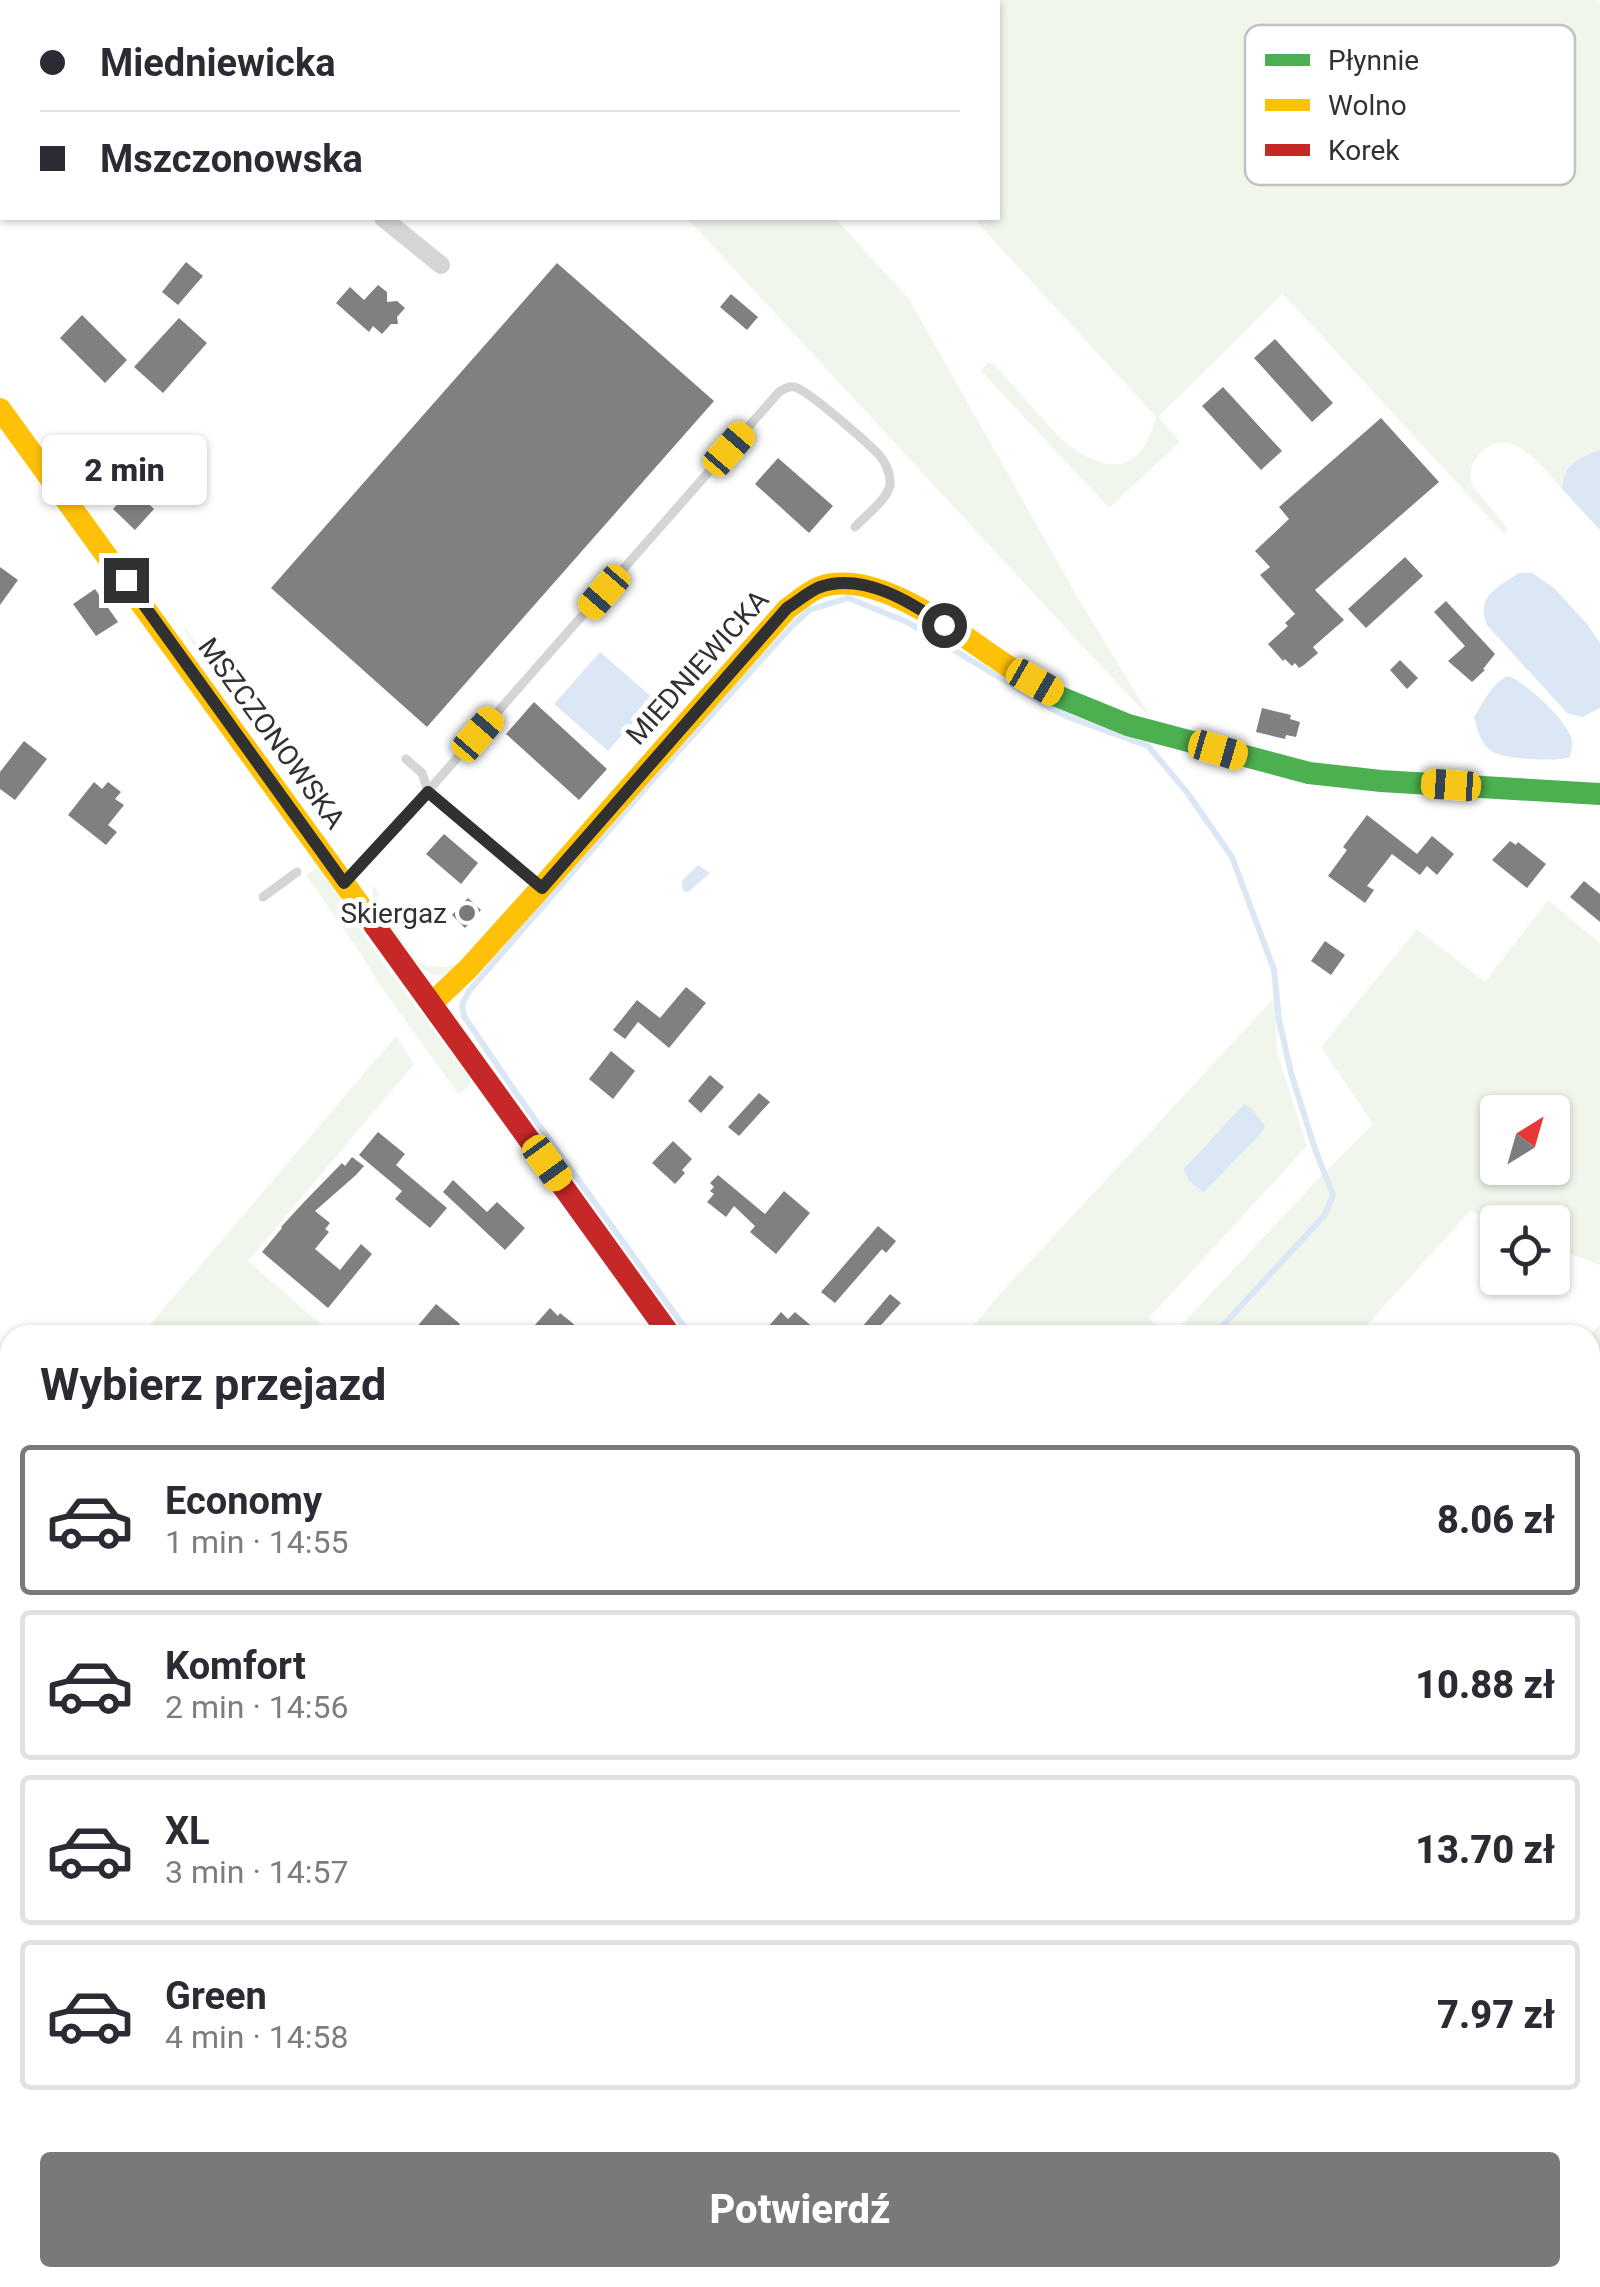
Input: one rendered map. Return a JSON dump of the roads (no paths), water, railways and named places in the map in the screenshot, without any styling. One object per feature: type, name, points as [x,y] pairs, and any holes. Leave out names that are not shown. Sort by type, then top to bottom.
[{"type":"street","points":[[385,220],[441,265]]},
{"type":"street","name":"MSZCZONOWSKA","points":[[0,409],[663,1325]]},
{"type":"street","name":"MIEDNIEWICKA","points":[[432,1003],[542,888],[787,608],[819,587],[847,584],[882,590],[920,608],[1057,696],[1128,726],[1309,773],[1600,794]]},
{"type":"lane","points":[[344,883],[779,392],[788,387],[796,387],[814,398],[880,456],[888,470],[890,484],[885,495],[855,527]]},
{"type":"lane","points":[[406,758],[422,773],[428,792],[542,888]]},
{"type":"lane","points":[[263,897],[298,872]]},
{"type":"waterway","points":[[683,1325],[516,1093],[464,1016],[462,1005],[469,991],[657,775],[792,626],[809,610],[848,598],[907,622],[1052,709],[1148,746],[1186,791],[1232,857],[1274,970],[1279,1020],[1291,1073],[1333,1195],[1324,1216],[1223,1325]]},
{"type":"place","name":"Skiergaz","points":[[467,913]]}]
